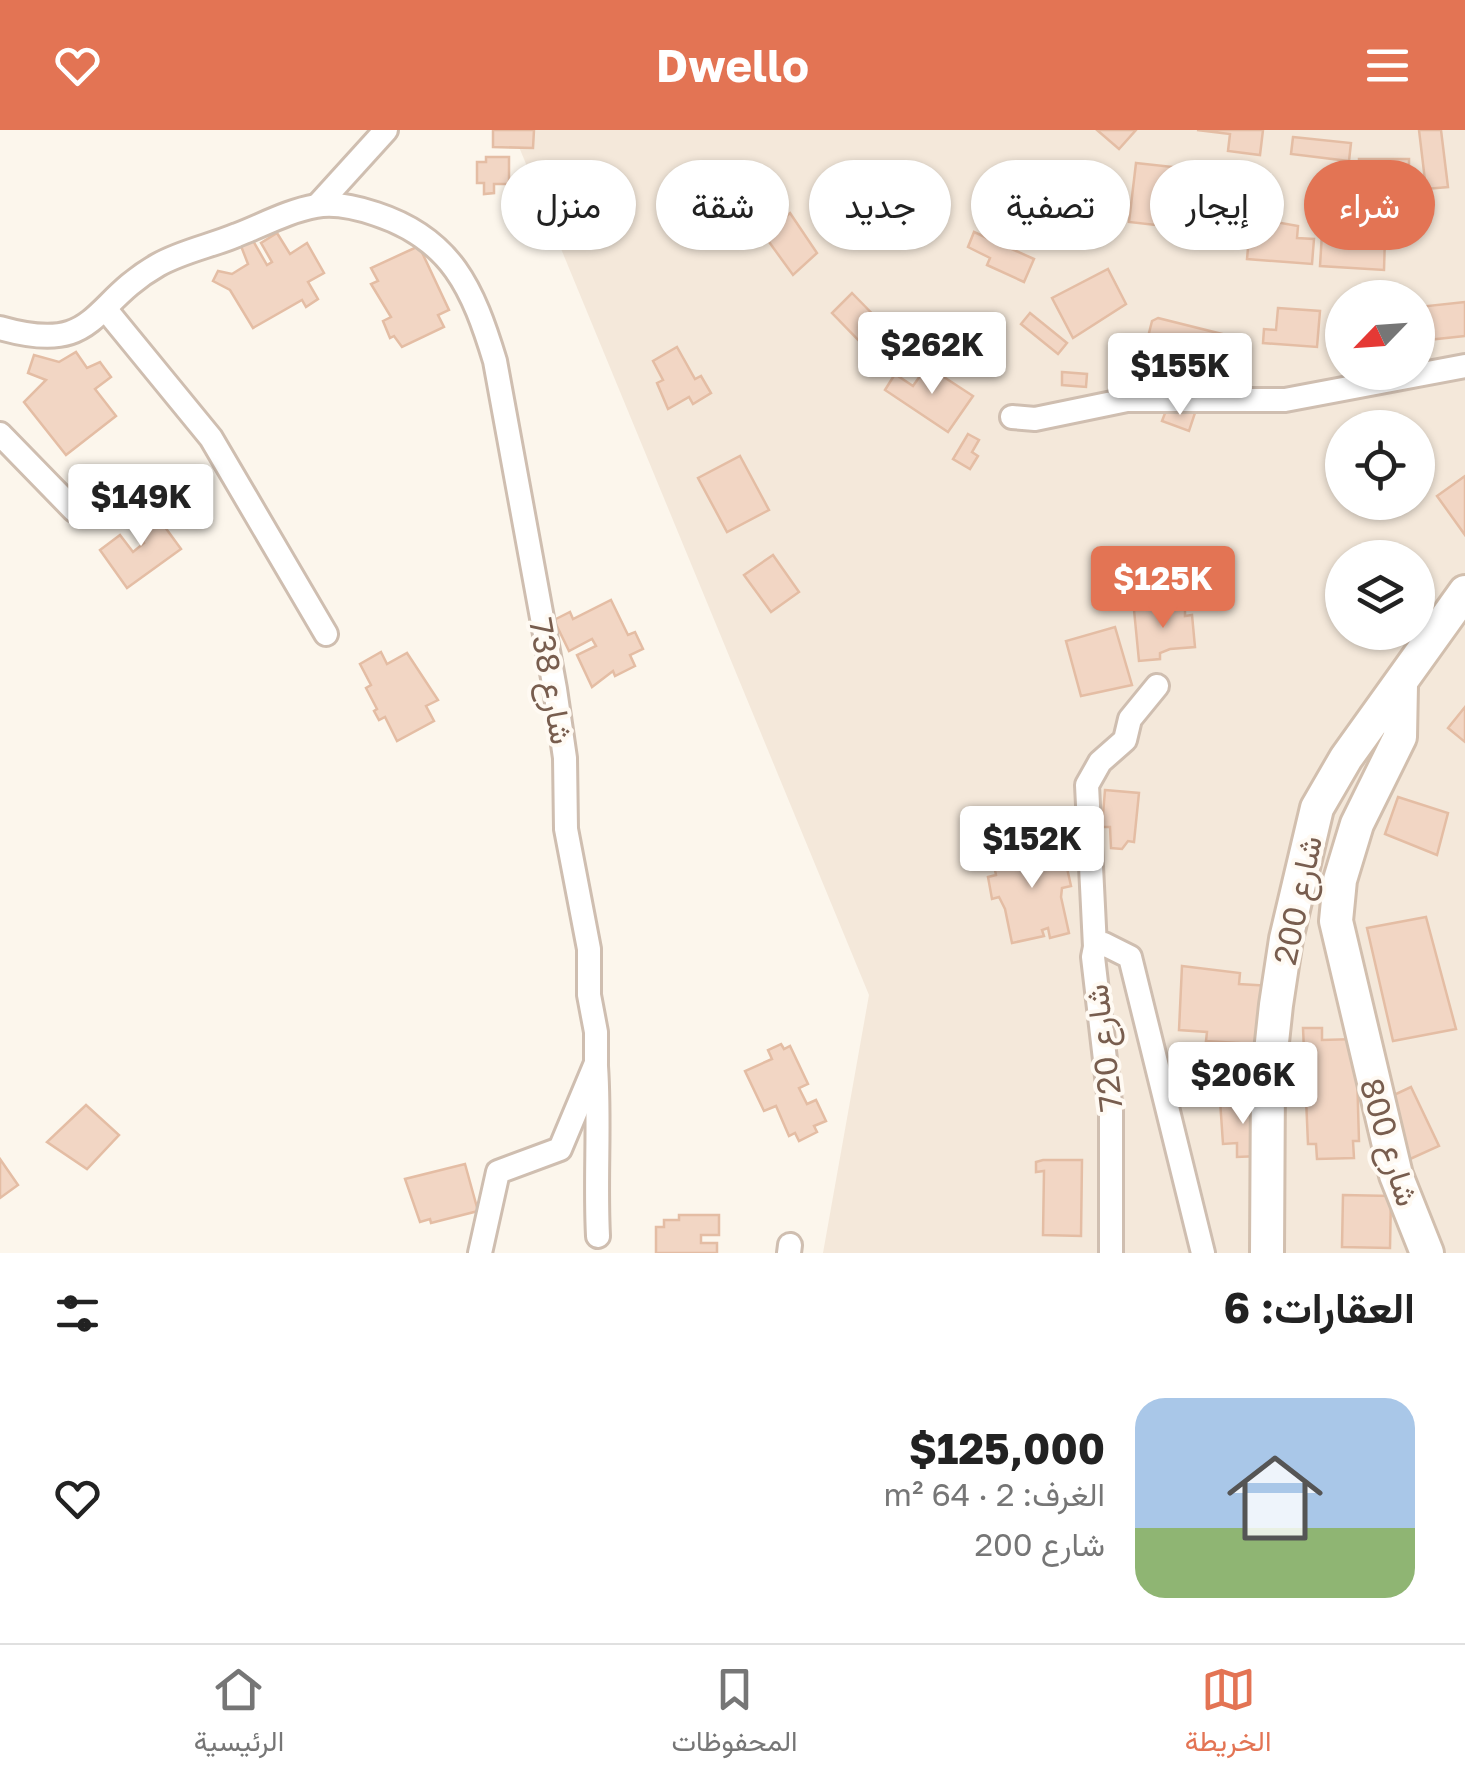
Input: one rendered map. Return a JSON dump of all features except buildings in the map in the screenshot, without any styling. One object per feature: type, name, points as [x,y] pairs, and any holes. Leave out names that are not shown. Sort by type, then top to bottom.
[{"type":"main road","name":"شارع 200","points":[[1267,1253],[1268,1080],[1286,939],[1318,808],[1346,758],[1465,592]]},
{"type":"main road","name":"شارع 800","points":[[1401,685],[1400,738],[1358,824],[1340,880],[1336,922],[1396,1175],[1426,1253]]},
{"type":"street","points":[[0,328],[54,338],[79,330],[163,262],[318,206],[386,130]]},
{"type":"street","name":"شارع 738","points":[[318,206],[359,208],[413,228],[443,250],[482,318],[495,361],[555,689],[565,758],[566,828],[589,949],[596,1063],[560,1149],[498,1172],[480,1253]]},
{"type":"street","points":[[106,311],[210,438],[326,634]]},
{"type":"street","points":[[1012,417],[1035,419],[1127,400],[1285,400],[1410,380],[1465,366]]},
{"type":"street","points":[[0,434],[74,510]]},
{"type":"street","points":[[1095,947],[1088,785],[1100,762],[1125,740],[1130,720],[1157,686]]},
{"type":"street","name":"شارع 720","points":[[1111,1253],[1111,1110],[1095,947],[1115,946],[1130,957],[1203,1253]]},
{"type":"street","points":[[596,1063],[600,1125],[594,1157],[598,1236]]},
{"type":"shaded area","points":[[512,130],[1465,130],[1465,1253],[823,1253],[869,995],[562,250],[636,250],[636,160],[524,160]]}]
